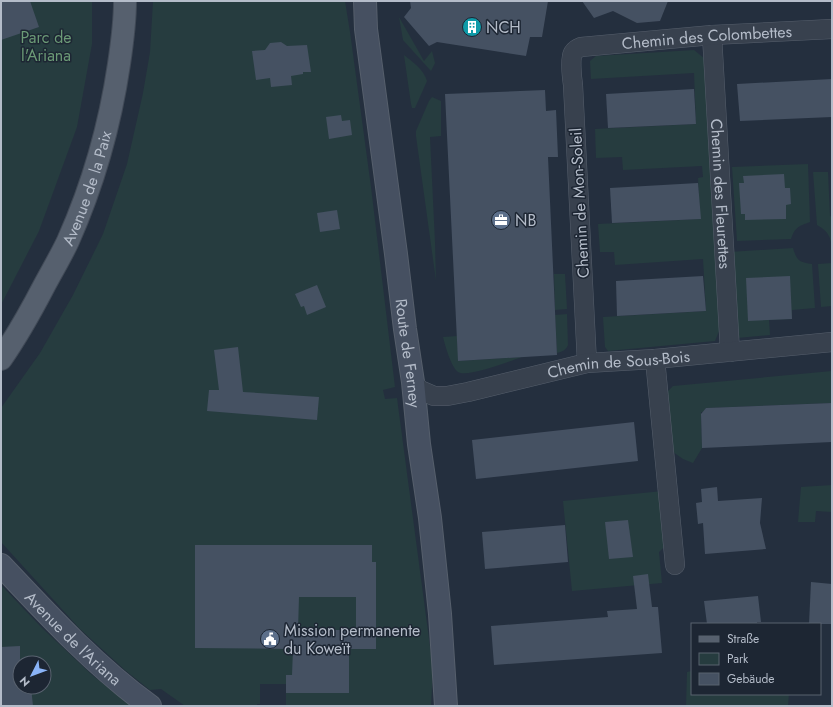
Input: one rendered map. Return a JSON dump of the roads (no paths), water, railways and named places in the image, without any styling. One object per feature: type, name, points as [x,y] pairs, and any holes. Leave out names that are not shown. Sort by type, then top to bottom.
[{"type":"main road","name":"Avenue de la Paix","points":[[1,359],[33,308],[57,263],[68,240],[100,157],[116,81],[121,48],[125,1]]},
{"type":"street","name":"Route de Ferney","points":[[365,1],[366,29],[413,382],[419,444],[430,518],[440,614],[446,706]]},
{"type":"street","name":"Chemin des Colombettes","points":[[581,47],[712,35],[832,28]]},
{"type":"street","name":"Chemin des Fleurettes","points":[[712,35],[730,352]]},
{"type":"street","name":"Chemin de Mon-Soleil","points":[[581,47],[576,49],[573,53],[572,64],[587,363]]},
{"type":"street","name":"Chemin de Sous-Bois","points":[[413,382],[420,390],[434,396],[447,396],[587,363],[730,352],[832,342]]},
{"type":"street","points":[[655,358],[675,565]]},
{"type":"street","name":"Avenue de l'Ariana","points":[[1,565],[80,646],[106,670],[150,706]]},
{"type":"place","name":"NCH","points":[[472,27]]},
{"type":"place","name":"NB","points":[[501,220]]},
{"type":"place","name":"Mission permanente du Koweït","points":[[270,639]]},
{"type":"park label","name":"Parc de l'Ariana","points":[[46,46]]}]
